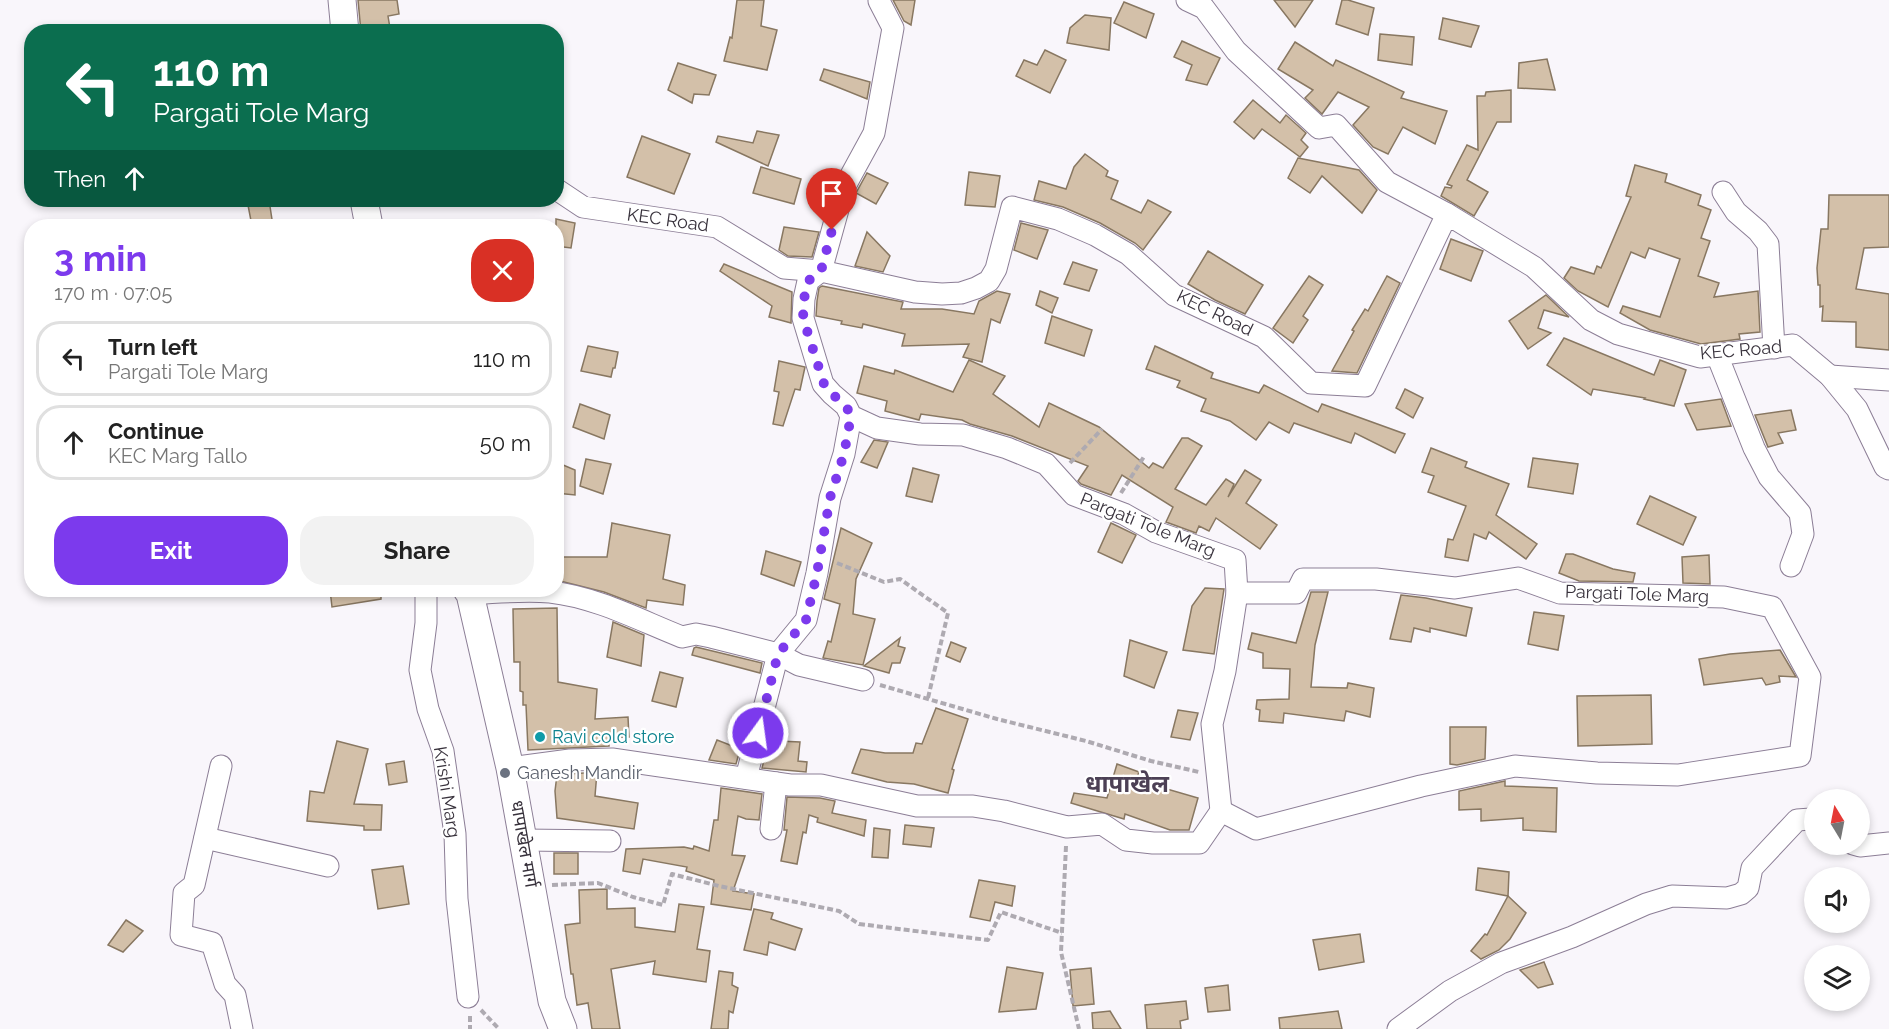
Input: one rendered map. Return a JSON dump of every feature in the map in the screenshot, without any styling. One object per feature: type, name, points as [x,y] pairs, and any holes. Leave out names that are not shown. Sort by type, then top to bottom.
[{"type":"main road","points":[[342,0],[344,24]]},
{"type":"main road","name":"धापाखेल मार्ग","points":[[470,597],[510,768],[552,1001],[563,1029]]},
{"type":"street","name":"Pargati Tole Marg","points":[[878,0],[893,28],[874,133],[844,188],[821,271],[808,281],[804,299],[803,318],[824,384],[846,406],[851,416],[877,428],[920,434],[963,435],[1007,448],[1046,464],[1074,495],[1124,514],[1156,532],[1235,560],[1237,593],[1296,593],[1303,579],[1376,579],[1455,588],[1518,578],[1560,593],[1724,597],[1772,607],[1810,677],[1800,756],[1678,775],[1597,773],[1515,766],[1421,786],[1256,829],[1221,812]]},
{"type":"street","points":[[1187,0],[1204,8],[1236,51],[1319,128],[1336,125],[1387,182],[1447,214]]},
{"type":"street","points":[[1723,192],[1736,212],[1758,231],[1768,244],[1774,348]]},
{"type":"street","name":"KEC Road","points":[[564,194],[583,207],[717,227],[784,268],[821,271],[915,292],[942,294],[976,288],[989,281],[996,269],[1012,207],[1058,219],[1095,235],[1128,254],[1174,295],[1264,337],[1311,384],[1365,386],[1447,214],[1534,267],[1574,307],[1591,320],[1618,334],[1700,357],[1793,345],[1830,376],[1857,409],[1885,467],[1889,469]]},
{"type":"street","points":[[1717,355],[1754,448],[1769,477],[1800,513],[1803,534],[1791,566]]},
{"type":"street","points":[[1830,376],[1889,380]]},
{"type":"street","points":[[746,778],[778,654],[806,620],[830,498],[844,454],[851,416]]},
{"type":"street","points":[[510,768],[570,760],[612,759],[776,783],[821,785],[917,806],[973,807],[1004,811],[1067,827],[1102,824],[1126,840],[1153,843],[1199,843],[1221,812],[1212,724],[1226,671],[1237,593]]},
{"type":"street","points":[[564,595],[594,602],[682,637],[696,634],[778,654],[799,665],[863,680]]},
{"type":"street","name":"Krishi Marg","points":[[426,597],[426,623],[420,670],[428,709],[443,751],[454,824],[457,899],[468,997]]},
{"type":"street","points":[[221,766],[194,885],[184,893],[180,935],[212,943],[225,984],[235,995],[242,1029]]},
{"type":"street","points":[[771,829],[776,783]]},
{"type":"street","points":[[1398,1029],[1450,991],[1502,963],[1572,937],[1646,904],[1672,896],[1727,898],[1741,894],[1748,888],[1752,868],[1797,820],[1804,820]]},
{"type":"street","points":[[205,838],[328,866]]},
{"type":"street","points":[[523,840],[610,841]]},
{"type":"street","points":[[1870,845],[1889,843]]},
{"type":"path","points":[[1057,476],[1102,429]]},
{"type":"path","points":[[1111,509],[1145,455]]},
{"type":"path","points":[[820,555],[857,573],[884,582],[900,579],[948,613],[928,698]]},
{"type":"path","points":[[863,680],[997,719],[1217,777]]},
{"type":"path","points":[[1067,827],[1061,952],[1080,1029]]},
{"type":"path","points":[[531,886],[598,883],[633,897],[663,905],[672,874],[839,911],[859,924],[988,940],[1001,912],[1062,933]]},
{"type":"building","points":[[358,0],[397,0],[399,14],[388,16],[389,24],[360,24]]},
{"type":"building","points":[[737,0],[764,0],[761,26],[777,30],[767,70],[724,61],[730,37],[732,38]]},
{"type":"building","points":[[893,0],[915,0],[911,25],[904,21]]},
{"type":"building","points":[[1274,0],[1313,0],[1295,27]]},
{"type":"building","points":[[1342,0],[1374,8],[1368,35],[1336,24]]},
{"type":"building","points":[[1124,2],[1154,14],[1146,38],[1114,23]]},
{"type":"building","points":[[1085,15],[1111,18],[1109,50],[1067,43],[1070,28]]},
{"type":"building","points":[[1443,18],[1479,26],[1471,47],[1439,39]]},
{"type":"building","points":[[1380,34],[1414,37],[1412,65],[1378,60]]},
{"type":"building","points":[[1182,41],[1220,58],[1207,85],[1186,80],[1192,65],[1174,57]]},
{"type":"building","points":[[1295,42],[1333,66],[1336,60],[1404,92],[1401,98],[1447,111],[1435,144],[1403,127],[1388,154],[1373,147],[1353,125],[1369,107],[1338,92],[1322,114],[1305,98],[1313,90],[1278,69]]},
{"type":"building","points":[[1045,50],[1066,60],[1050,93],[1016,76],[1024,60],[1037,65]]},
{"type":"building","points":[[1547,59],[1555,90],[1518,88],[1519,63]]},
{"type":"building","points":[[678,63],[716,75],[709,95],[694,94],[692,103],[668,90]]},
{"type":"building","points":[[824,69],[870,82],[867,99],[820,80]]},
{"type":"building","points":[[1511,90],[1511,122],[1497,122],[1467,180],[1488,192],[1474,216],[1441,196],[1445,187],[1451,188],[1452,186],[1447,184],[1467,145],[1478,150],[1477,96],[1485,96],[1486,92]]},
{"type":"building","points":[[1253,100],[1280,123],[1286,115],[1306,133],[1301,140],[1308,147],[1300,157],[1262,129],[1254,139],[1234,122]]},
{"type":"building","points":[[757,131],[779,135],[768,166],[716,142],[718,136],[753,143]]},
{"type":"building","points":[[642,136],[690,154],[674,194],[627,177]]},
{"type":"building","points":[[1085,154],[1108,171],[1106,176],[1118,181],[1111,199],[1141,213],[1148,200],[1171,212],[1143,250],[1100,223],[1063,207],[1034,200],[1039,181],[1066,189],[1074,167]]},
{"type":"building","points":[[1298,158],[1359,170],[1377,190],[1362,213],[1322,176],[1310,193],[1288,178]]},
{"type":"building","points":[[1635,165],[1667,174],[1665,182],[1701,195],[1698,205],[1711,210],[1701,238],[1710,241],[1698,276],[1719,283],[1714,297],[1758,291],[1760,332],[1739,334],[1740,339],[1701,344],[1650,330],[1620,313],[1623,306],[1660,317],[1680,259],[1649,248],[1645,258],[1631,252],[1608,307],[1578,291],[1564,278],[1571,267],[1594,274],[1597,266],[1601,268],[1631,197],[1626,196]]},
{"type":"building","points":[[761,167],[801,179],[794,204],[753,193]]},
{"type":"building","points":[[969,172],[1000,176],[995,207],[965,205]]},
{"type":"building","points":[[867,173],[888,183],[876,204],[856,193]]},
{"type":"building","points":[[1829,195],[1889,195],[1889,247],[1864,248],[1856,289],[1889,294],[1889,350],[1856,347],[1856,322],[1822,321],[1823,306],[1820,307],[1817,268],[1821,229],[1828,229]]},
{"type":"building","points":[[248,207],[270,207],[272,219],[251,219]]},
{"type":"building","points":[[564,221],[575,223],[571,248],[564,247]]},
{"type":"building","points":[[1021,223],[1048,230],[1037,259],[1014,250]]},
{"type":"building","points":[[784,227],[819,232],[812,257],[788,256],[779,250]]},
{"type":"building","points":[[867,232],[890,256],[883,272],[855,266]]},
{"type":"building","points":[[1451,239],[1483,251],[1471,281],[1440,269]]},
{"type":"building","points":[[1208,251],[1263,285],[1245,314],[1188,284]]},
{"type":"building","points":[[1073,262],[1097,270],[1089,291],[1064,284]]},
{"type":"building","points":[[724,264],[792,292],[791,323],[769,317],[772,306],[720,271]]},
{"type":"building","points":[[1309,276],[1323,285],[1303,316],[1308,320],[1293,343],[1273,328]]},
{"type":"building","points":[[1387,276],[1400,283],[1357,373],[1332,371],[1354,331],[1352,330],[1365,309],[1368,311]]},
{"type":"building","points":[[822,286],[903,302],[901,309],[942,309],[974,314],[979,301],[997,291],[1010,294],[1000,323],[991,319],[982,362],[963,357],[969,344],[902,346],[905,334],[863,324],[862,328],[841,324],[842,321],[816,316],[819,288]]},
{"type":"building","points":[[1040,291],[1058,298],[1052,313],[1036,305]]},
{"type":"building","points":[[1546,295],[1569,317],[1544,310],[1538,328],[1551,333],[1528,349],[1509,321]]},
{"type":"building","points":[[1052,316],[1092,330],[1084,356],[1045,343]]},
{"type":"building","points":[[1564,338],[1654,375],[1660,360],[1686,370],[1674,406],[1645,398],[1593,389],[1591,395],[1547,365]]},
{"type":"building","points":[[588,346],[618,352],[611,377],[581,371]]},
{"type":"building","points":[[1155,346],[1213,373],[1211,378],[1259,393],[1264,385],[1318,412],[1322,404],[1405,434],[1395,453],[1355,433],[1351,443],[1294,423],[1289,433],[1269,422],[1256,440],[1230,421],[1201,411],[1206,399],[1177,387],[1180,381],[1146,369]]},
{"type":"building","points":[[969,360],[1005,376],[993,394],[1039,427],[1049,403],[1099,427],[1149,468],[1153,463],[1163,468],[1182,438],[1188,438],[1202,446],[1175,489],[1206,505],[1226,479],[1234,484],[1228,497],[1245,470],[1261,480],[1246,503],[1277,525],[1260,549],[1216,518],[1209,531],[1199,526],[1196,533],[1166,522],[1173,507],[1122,475],[1111,495],[1078,481],[1088,466],[1012,436],[962,420],[921,414],[919,420],[885,411],[887,401],[857,393],[864,366],[894,374],[895,370],[953,392]]},
{"type":"building","points":[[779,361],[805,367],[800,390],[795,389],[783,426],[773,424],[779,392],[774,391]]},
{"type":"building","points":[[1405,389],[1423,398],[1413,418],[1396,408]]},
{"type":"building","points":[[1721,399],[1731,426],[1697,430],[1685,404]]},
{"type":"building","points":[[580,404],[610,415],[604,439],[573,427]]},
{"type":"building","points":[[1791,410],[1796,430],[1778,433],[1783,443],[1768,447],[1755,415]]},
{"type":"building","points":[[874,440],[888,442],[877,468],[861,462]]},
{"type":"building","points":[[1431,448],[1467,462],[1465,467],[1509,484],[1496,515],[1537,544],[1526,559],[1489,532],[1486,539],[1474,534],[1468,561],[1445,557],[1448,539],[1453,540],[1466,506],[1428,492],[1434,476],[1422,472]]},
{"type":"building","points":[[1533,458],[1578,464],[1573,494],[1528,487]]},
{"type":"building","points":[[586,459],[611,464],[603,494],[580,486]]},
{"type":"building","points":[[564,465],[575,470],[575,495],[564,494]]},
{"type":"building","points":[[913,468],[939,475],[932,502],[906,496]]},
{"type":"building","points":[[1650,496],[1696,517],[1683,545],[1637,524]]},
{"type":"building","points":[[612,523],[670,535],[663,579],[685,585],[683,605],[647,600],[646,608],[604,592],[564,582],[564,557],[607,557]]},
{"type":"building","points":[[1111,523],[1136,535],[1122,563],[1098,552]]},
{"type":"building","points":[[841,528],[872,543],[856,579],[853,614],[875,619],[863,665],[823,658],[828,641],[831,642],[840,604],[824,599]]},
{"type":"building","points":[[766,551],[801,562],[794,586],[761,574]]},
{"type":"building","points":[[1566,554],[1573,554],[1613,569],[1635,573],[1633,582],[1579,581],[1559,573]]},
{"type":"building","points":[[1709,555],[1710,584],[1683,583],[1682,557]]},
{"type":"building","points":[[1205,588],[1224,589],[1214,654],[1183,650],[1192,606]]},
{"type":"building","points":[[1311,592],[1328,592],[1315,645],[1311,687],[1347,688],[1348,683],[1374,688],[1370,717],[1346,711],[1344,721],[1284,713],[1283,723],[1259,721],[1260,710],[1256,709],[1257,700],[1289,699],[1290,669],[1263,668],[1263,653],[1248,649],[1252,633],[1296,643]]},
{"type":"building","points":[[1401,595],[1472,608],[1466,636],[1430,628],[1430,632],[1414,628],[1411,642],[1390,639]]},
{"type":"building","points":[[331,597],[381,597],[381,599],[332,607]]},
{"type":"building","points":[[557,608],[558,682],[597,689],[595,719],[628,717],[629,737],[609,737],[609,746],[528,750],[526,705],[523,705],[523,692],[520,691],[520,662],[514,662],[513,609]]},
{"type":"building","points":[[1534,612],[1564,616],[1558,650],[1528,644]]},
{"type":"building","points":[[613,622],[644,635],[641,666],[607,657]]},
{"type":"building","points":[[900,638],[898,646],[905,648],[900,663],[892,663],[889,673],[864,666]]},
{"type":"building","points":[[1130,640],[1167,652],[1154,688],[1124,676]]},
{"type":"building","points":[[951,642],[966,648],[960,662],[946,656]]},
{"type":"building","points":[[696,647],[762,663],[760,673],[692,655]]},
{"type":"building","points":[[1780,650],[1796,677],[1779,676],[1780,682],[1766,685],[1762,678],[1704,685],[1699,659]]},
{"type":"building","points":[[660,672],[683,678],[676,707],[652,701]]},
{"type":"building","points":[[1651,695],[1652,744],[1578,746],[1577,696]]},
{"type":"building","points":[[936,708],[968,719],[952,769],[954,770],[948,793],[914,784],[887,782],[852,773],[861,749],[885,753],[913,753],[916,743],[922,744]]},
{"type":"building","points":[[1178,710],[1198,713],[1190,740],[1171,737]]},
{"type":"building","points":[[1450,727],[1486,727],[1485,759],[1457,765],[1450,764]]},
{"type":"building","points":[[717,740],[735,747],[741,746],[736,764],[709,760]]},
{"type":"building","points":[[337,741],[368,749],[354,804],[382,805],[381,830],[364,830],[364,826],[307,821],[310,791],[324,793]]},
{"type":"building","points":[[778,741],[800,742],[798,761],[807,762],[806,772],[762,768],[768,745],[777,745]]},
{"type":"building","points":[[404,761],[407,782],[389,785],[386,764]]},
{"type":"building","points":[[1117,764],[1139,772],[1136,780],[1198,798],[1189,830],[1170,830],[1125,814],[1124,819],[1071,803],[1074,793],[1107,798]]},
{"type":"building","points":[[597,772],[595,796],[638,803],[634,829],[557,818],[555,791],[557,775]]},
{"type":"building","points":[[1505,781],[1505,786],[1557,788],[1556,832],[1523,830],[1523,818],[1481,821],[1481,809],[1459,810],[1459,791]]},
{"type":"building","points":[[721,788],[762,794],[759,820],[738,816],[732,855],[745,856],[733,891],[754,894],[751,910],[711,904],[714,880],[686,871],[687,867],[643,859],[640,874],[623,871],[626,849],[684,847],[693,849],[694,846],[709,851],[714,820],[718,820]]},
{"type":"building","points":[[787,797],[835,801],[832,813],[866,820],[864,836],[817,822],[818,818],[809,815],[797,864],[781,861],[787,830],[784,830]]},
{"type":"building","points":[[905,825],[934,828],[931,847],[903,844]]},
{"type":"building","points":[[874,828],[890,830],[888,858],[872,857]]},
{"type":"building","points":[[554,853],[578,853],[578,874],[554,874]]},
{"type":"building","points":[[403,866],[409,904],[378,909],[372,870]]},
{"type":"building","points":[[1478,868],[1509,872],[1508,896],[1476,890]]},
{"type":"building","points":[[979,880],[1015,886],[1012,906],[995,902],[990,921],[970,917]]},
{"type":"building","points":[[607,889],[607,909],[635,908],[635,927],[675,932],[679,904],[704,907],[697,949],[710,951],[706,982],[653,974],[655,961],[611,969],[620,1029],[592,1029],[588,1003],[577,1005],[565,925],[580,923],[579,890]]},
{"type":"building","points":[[1508,896],[1526,913],[1510,939],[1499,950],[1481,959],[1471,951],[1485,934],[1487,935]]},
{"type":"building","points":[[754,909],[773,913],[771,919],[802,929],[795,950],[769,942],[767,955],[744,950]]},
{"type":"building","points":[[126,920],[143,931],[123,952],[108,945]]},
{"type":"building","points":[[1360,934],[1364,962],[1319,970],[1313,940]]},
{"type":"building","points":[[1544,962],[1553,984],[1538,988],[1520,970]]},
{"type":"building","points":[[1007,967],[1043,973],[1036,1009],[999,1012]]},
{"type":"building","points":[[1091,968],[1094,1004],[1073,1006],[1070,970]]},
{"type":"building","points":[[719,971],[733,973],[732,985],[738,988],[733,1013],[729,1011],[728,1029],[711,1029]]},
{"type":"building","points":[[1228,985],[1230,1010],[1208,1012],[1205,988]]},
{"type":"building","points":[[1186,1001],[1188,1019],[1180,1021],[1181,1029],[1147,1029],[1145,1005]]},
{"type":"building","points":[[1110,1011],[1121,1029],[1093,1029],[1092,1013]]},
{"type":"building","points":[[1338,1011],[1342,1029],[1280,1029],[1279,1018]]},
{"type":"place","name":"Ravi cold store","points":[[540,737]]},
{"type":"place","name":"Ganesh Mandir","points":[[505,773]]},
{"type":"district","name":"धापाखेल","points":[[1127,784]]},
{"type":"route","points":[[758,733],[778,654],[806,620],[830,498],[844,454],[851,416],[846,406],[824,384],[803,318],[808,281],[821,271],[832,230]]}]
